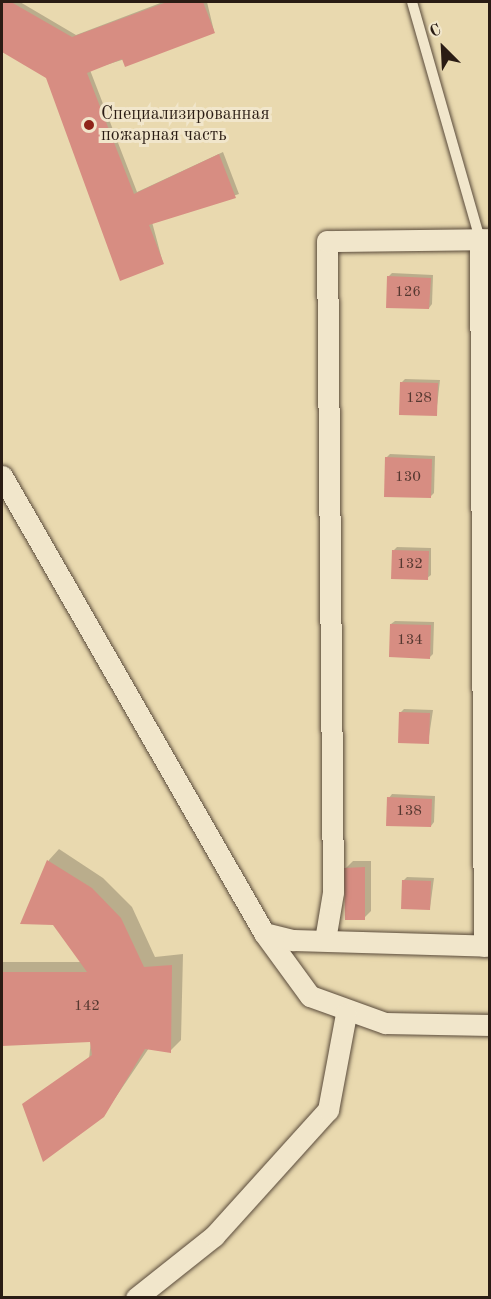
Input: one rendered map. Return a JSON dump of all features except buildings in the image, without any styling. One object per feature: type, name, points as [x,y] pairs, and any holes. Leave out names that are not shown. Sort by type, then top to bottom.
[{"type":"street","points":[[264,933],[325,940],[487,946],[486,235],[327,241],[333,892],[325,940]]},
{"type":"street","points":[[2,476],[264,933],[310,996],[346,1014],[385,1023],[489,1025]]},
{"type":"street","points":[[136,1298],[214,1236],[328,1110],[346,1014]]},
{"type":"lane","points":[[412,2],[486,235]]},
{"type":"place","name":"Специализированная пожарная часть","points":[[89,125]]}]
